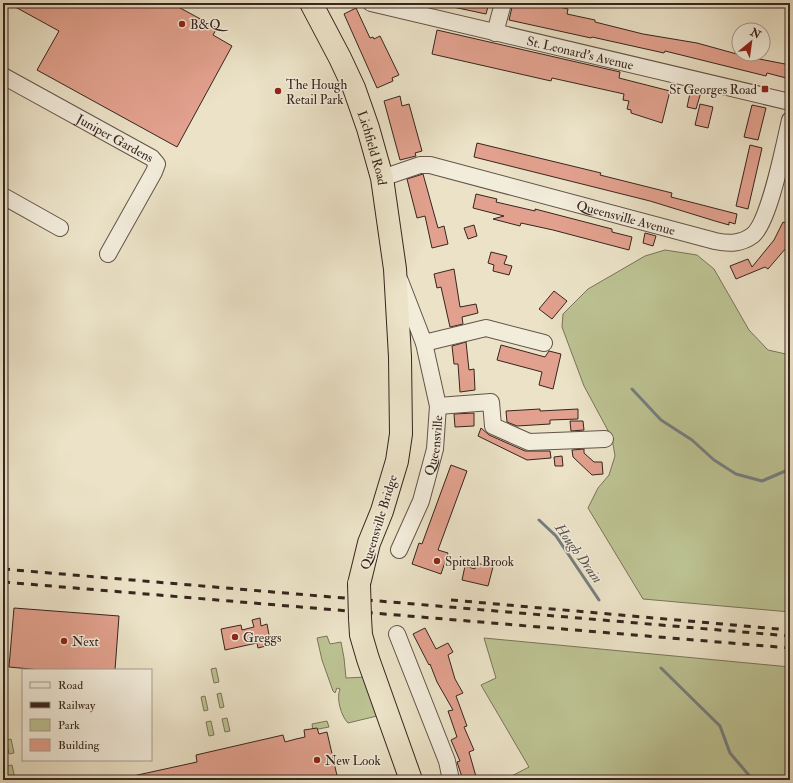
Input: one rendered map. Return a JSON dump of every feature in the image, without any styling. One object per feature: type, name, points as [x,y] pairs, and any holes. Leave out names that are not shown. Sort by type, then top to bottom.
[{"type":"highway","name":"Lichfield Road","points":[[310,3],[340,58],[354,88],[382,178],[395,269],[396,303]]},
{"type":"highway","name":"Queensville Bridge","points":[[396,303],[400,357],[401,434],[397,461],[382,512],[368,543],[359,584],[360,618],[361,635],[368,659],[411,780]]},
{"type":"street","name":"St. Leonard's Avenue","points":[[371,3],[790,102]]},
{"type":"street","points":[[495,32],[503,3]]},
{"type":"street","name":"Juniper Gardens","points":[[3,76],[152,158],[157,164],[108,254]]},
{"type":"street","name":"Queensville Avenue","points":[[382,178],[420,166],[430,165],[715,241],[735,243],[745,240],[753,234],[764,219],[790,120]]},
{"type":"street","points":[[3,196],[60,228]]},
{"type":"street","name":"Queensville","points":[[395,269],[424,343],[438,406],[435,448],[422,501],[399,550]]},
{"type":"street","points":[[424,343],[486,328],[544,343]]},
{"type":"street","points":[[438,406],[491,402],[493,426],[529,442],[606,439]]},
{"type":"street","points":[[397,634],[447,761],[452,780]]},
{"type":"green space","points":[[665,250],[697,255],[714,269],[749,330],[768,350],[790,355],[790,612],[643,599],[588,508],[598,488],[609,475],[615,456],[612,438],[584,386],[562,327],[563,314],[588,289],[645,256]]},
{"type":"green space","points":[[327,636],[330,644],[341,642],[346,678],[366,677],[377,716],[348,723],[345,720],[341,712],[339,702],[340,689],[337,688],[335,693],[333,691],[322,660],[317,638]]},
{"type":"green space","points":[[484,638],[790,667],[790,780],[504,780],[529,767],[481,685],[496,678]]},
{"type":"green space","points":[[216,668],[219,682],[214,683],[211,669]]},
{"type":"green space","points":[[221,693],[224,707],[220,708],[217,694]]},
{"type":"green space","points":[[205,696],[208,710],[204,711],[201,697]]},
{"type":"green space","points":[[227,718],[230,731],[225,732],[222,719]]},
{"type":"green space","points":[[211,721],[214,735],[209,736],[206,722]]},
{"type":"green space","points":[[327,721],[329,727],[313,730],[312,724]]},
{"type":"green space","points":[[11,739],[14,753],[9,754],[6,740]]},
{"type":"green space","points":[[12,765],[15,779],[3,780],[3,767]]},
{"type":"building","points":[[8,3],[171,3],[217,28],[213,35],[232,46],[177,147],[37,70],[59,31]]},
{"type":"building","points":[[454,3],[489,3],[486,14],[453,7]]},
{"type":"building","points":[[513,3],[543,3],[568,9],[567,14],[595,20],[595,22],[643,34],[697,43],[731,52],[731,62],[771,61],[790,65],[790,79],[767,73],[766,76],[665,51],[664,53],[509,20]]},
{"type":"building","points":[[356,8],[370,38],[373,37],[374,39],[380,36],[399,75],[392,78],[393,81],[377,88],[344,14]]},
{"type":"building","points":[[437,30],[620,72],[619,78],[670,91],[662,123],[631,113],[631,110],[627,109],[629,101],[623,100],[624,94],[552,78],[551,81],[432,54]]},
{"type":"building","points":[[691,89],[701,92],[696,109],[687,107]]},
{"type":"building","points":[[400,96],[402,106],[409,104],[422,151],[415,153],[416,156],[400,160],[384,101]]},
{"type":"building","points":[[700,104],[713,107],[708,128],[695,125]]},
{"type":"building","points":[[752,105],[766,108],[758,140],[744,137]]},
{"type":"building","points":[[477,143],[601,173],[600,175],[672,193],[671,197],[737,214],[735,224],[729,222],[729,225],[650,201],[474,157]]},
{"type":"building","points":[[750,145],[762,148],[748,209],[736,206]]},
{"type":"building","points":[[423,174],[438,228],[444,226],[448,244],[432,248],[425,216],[417,218],[407,179]]},
{"type":"building","points":[[476,194],[497,199],[496,202],[535,211],[535,209],[612,229],[612,232],[632,237],[629,250],[553,230],[521,223],[520,226],[493,219],[504,216],[473,208]]},
{"type":"building","points":[[783,222],[790,225],[790,239],[786,248],[768,269],[765,267],[736,279],[730,266],[748,259],[752,267],[774,240]]},
{"type":"building","points":[[474,225],[477,236],[468,239],[464,228]]},
{"type":"building","points":[[645,233],[656,236],[653,246],[643,243]]},
{"type":"building","points":[[491,252],[507,256],[504,264],[512,266],[509,275],[493,271],[494,265],[488,263]]},
{"type":"building","points":[[454,269],[460,307],[476,304],[478,313],[462,317],[463,324],[450,327],[441,287],[437,288],[434,274]]},
{"type":"building","points":[[554,291],[567,301],[552,319],[539,309]]},
{"type":"building","points":[[466,342],[469,370],[474,369],[475,390],[460,392],[458,364],[454,364],[452,346]]},
{"type":"building","points":[[501,345],[545,357],[549,351],[561,354],[553,389],[539,385],[542,372],[497,360]]},
{"type":"building","points":[[540,409],[540,411],[578,409],[578,419],[550,420],[550,424],[517,426],[507,422],[506,411]]},
{"type":"building","points":[[474,413],[474,426],[455,427],[454,414]]},
{"type":"building","points":[[570,421],[583,421],[584,430],[571,431]]},
{"type":"building","points":[[481,428],[489,435],[525,451],[550,451],[551,458],[527,460],[478,436]]},
{"type":"building","points":[[584,449],[584,453],[594,462],[602,462],[603,474],[592,475],[573,457],[572,450]]},
{"type":"building","points":[[562,456],[563,466],[555,466],[554,457]]},
{"type":"building","points":[[451,465],[467,471],[438,550],[448,553],[441,574],[412,564],[419,543],[422,544]]},
{"type":"building","points":[[476,563],[493,567],[488,586],[462,580],[465,566],[475,569]]},
{"type":"building","name":"Next","points":[[14,608],[119,616],[115,669],[30,669],[9,667]]},
{"type":"building","points":[[260,618],[261,626],[267,624],[270,640],[265,642],[266,646],[258,648],[257,643],[225,650],[221,629],[241,625],[242,630],[254,627],[252,620]]},
{"type":"building","points":[[425,628],[436,649],[448,643],[453,652],[448,655],[455,679],[463,693],[456,696],[467,726],[464,727],[474,750],[469,752],[477,780],[463,780],[457,762],[460,761],[451,740],[457,737],[448,711],[453,710],[413,634]]},
{"type":"building","points":[[317,728],[319,734],[327,732],[338,780],[133,780],[133,776],[197,762],[196,755],[283,735],[285,742],[305,737],[304,730]]},
{"type":"waterway","points":[[632,389],[661,420],[692,440],[714,460],[736,474],[762,481],[790,469]]},
{"type":"waterway","name":"Hough Drain","points":[[539,520],[556,536],[599,600]]},
{"type":"waterway","name":"Hough Drain","points":[[661,668],[720,726],[730,753],[753,780]]},
{"type":"railway","points":[[3,569],[790,636]]},
{"type":"railway","points":[[3,582],[790,648]]},
{"type":"railway","points":[[451,600],[790,630]]},
{"type":"place","name":"B&Q","points":[[182,24]]},
{"type":"place","name":"St Georges Road","points":[[765,89]]},
{"type":"place","name":"The Hough Retail Park","points":[[278,91]]},
{"type":"place","name":"Spittal Brook","points":[[437,561]]},
{"type":"place","name":"Greggs","points":[[235,637]]},
{"type":"place","name":"Next","points":[[64,641]]},
{"type":"place","name":"New Look","points":[[317,760]]}]
